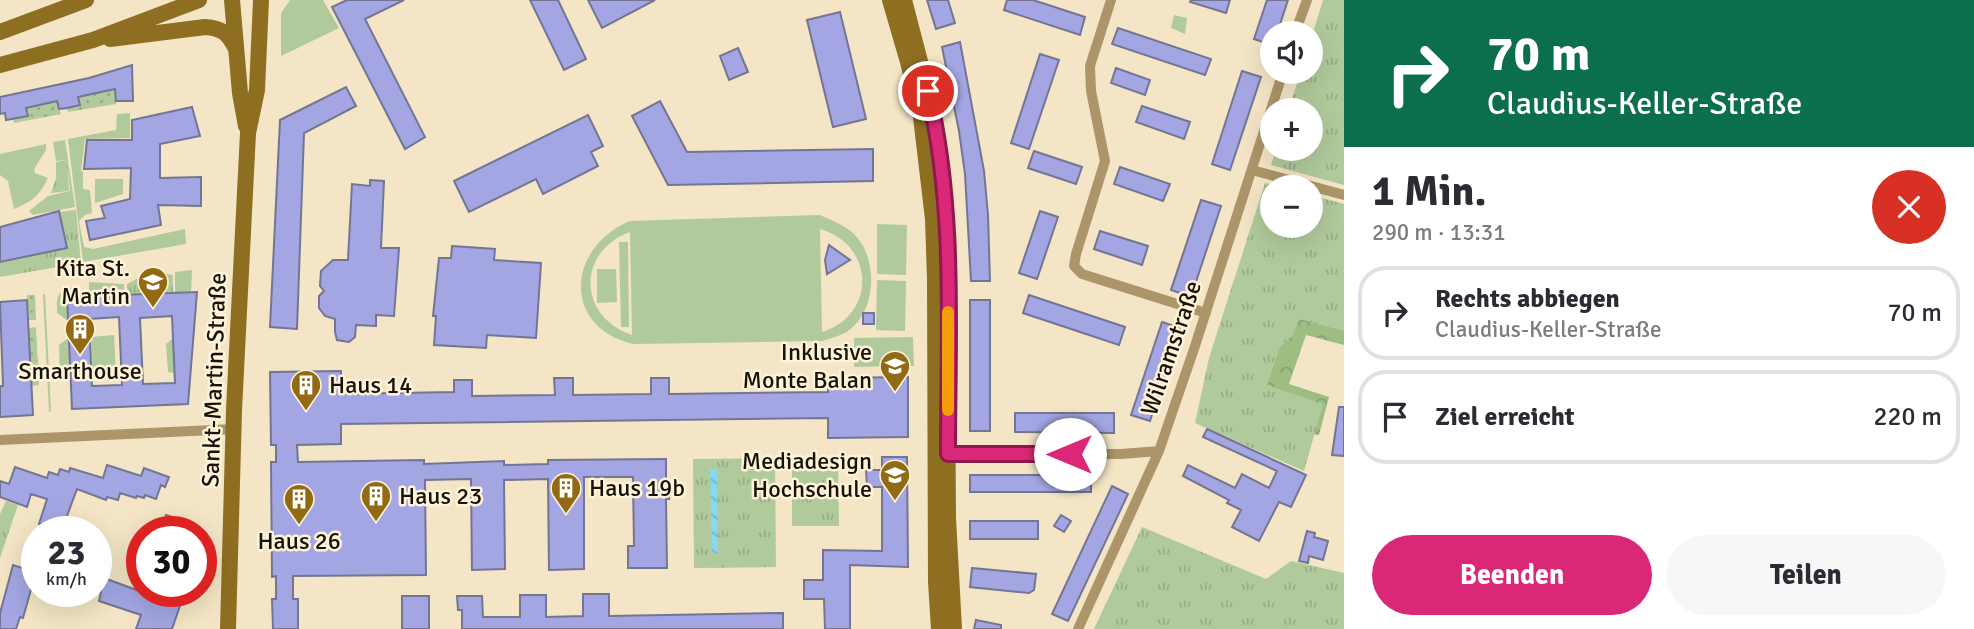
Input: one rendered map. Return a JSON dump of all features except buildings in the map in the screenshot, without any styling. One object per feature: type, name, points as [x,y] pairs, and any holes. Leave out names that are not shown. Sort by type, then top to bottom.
[{"type":"main road","points":[[0,32],[86,0]]},
{"type":"main road","points":[[0,65],[93,40],[199,0]]},
{"type":"main road","name":"Sankt-Martin-Straße","points":[[232,0],[240,93],[248,133]]},
{"type":"main road","name":"Sankt-Martin-Straße","points":[[228,629],[248,133],[257,90],[261,0]]},
{"type":"main road","points":[[890,0],[908,62],[928,160],[942,454],[954,629]]},
{"type":"main road","points":[[904,0],[933,115],[946,212],[948,291],[936,582],[939,629]]},
{"type":"main road","points":[[93,40],[205,27],[219,28],[226,33],[236,49]]},
{"type":"street","points":[[1111,0],[1090,66],[1091,91],[1105,162],[1074,266],[1082,274],[1206,313]]},
{"type":"street","points":[[1300,21],[1307,0]]},
{"type":"street","name":"Wilramstraße","points":[[1078,629],[1159,451],[1279,84]]},
{"type":"street","points":[[1252,170],[1344,195]]},
{"type":"street","points":[[0,440],[234,429]]},
{"type":"street","points":[[942,454],[1121,454],[1159,451]]},
{"type":"green space","points":[[290,0],[323,0],[339,28],[281,56],[281,13]]},
{"type":"green space","points":[[1323,0],[1344,0],[1344,185],[1323,179],[1323,175],[1308,175],[1271,165],[1272,161],[1323,161],[1323,98],[1292,98],[1297,84],[1323,84],[1323,21],[1317,21]]},
{"type":"green space","points":[[1174,15],[1187,18],[1185,34],[1171,28]]},
{"type":"green space","points":[[115,89],[116,104],[68,112],[67,108],[80,105],[78,97]]},
{"type":"green space","points":[[57,101],[61,114],[14,123],[13,119],[27,116],[26,108]]},
{"type":"green space","points":[[130,113],[130,138],[85,139],[81,171],[83,189],[90,190],[92,213],[79,221],[84,247],[93,249],[185,229],[186,244],[83,262],[68,139],[116,130],[117,114]]},
{"type":"green space","points":[[65,140],[75,207],[33,215],[29,211],[48,196],[70,191],[67,160],[56,161],[53,142]]},
{"type":"green space","points":[[46,144],[46,150],[34,169],[35,173],[48,178],[35,197],[14,209],[8,181],[0,175],[0,154]]},
{"type":"green space","points":[[67,160],[69,191],[51,193],[56,178],[56,162]]},
{"type":"green space","points":[[95,179],[123,179],[123,194],[95,203]]},
{"type":"green space","points":[[1323,198],[1344,204],[1344,331],[1299,319],[1294,334],[1280,347],[1267,385],[1323,404],[1304,471],[1195,423],[1209,358],[1260,199],[1260,238],[1323,238]]},
{"type":"green space","points":[[76,210],[81,263],[0,277],[0,263],[67,248],[59,212]]},
{"type":"green space","points":[[820,215],[842,225],[861,243],[867,256],[871,283],[865,311],[848,331],[822,341],[633,344],[610,335],[594,321],[584,305],[581,286],[584,267],[593,249],[609,233],[630,221]],"holes":[[[820,229],[838,237],[851,249],[859,263],[862,279],[860,295],[853,310],[840,323],[822,332]],[[630,232],[632,335],[614,326],[601,314],[593,300],[590,284],[600,254],[612,241]]]},
{"type":"green space","points":[[877,224],[907,225],[906,275],[877,274]]},
{"type":"green space","points":[[619,242],[628,242],[629,327],[621,327]]},
{"type":"green space","points":[[597,269],[616,269],[617,302],[597,303]]},
{"type":"green space","points":[[192,270],[191,292],[175,293],[175,272]]},
{"type":"green space","points":[[152,271],[173,275],[173,292],[127,294],[127,284]]},
{"type":"green space","points":[[1344,271],[1344,345],[1306,335],[1289,384],[1329,397],[1319,435],[1293,431],[1272,411],[1237,316]]},
{"type":"green space","points":[[877,280],[906,281],[905,331],[876,330]]},
{"type":"green space","points":[[89,282],[124,284],[124,292],[89,294]]},
{"type":"green space","points":[[75,286],[76,297],[67,298],[68,321],[57,313],[58,298],[64,290]]},
{"type":"green space","points":[[43,294],[51,411],[49,412]]},
{"type":"green space","points":[[27,295],[35,295],[36,320],[29,320]]},
{"type":"green space","points":[[36,327],[39,385],[32,386],[29,328]]},
{"type":"green space","points":[[114,335],[116,375],[93,376],[91,337]]},
{"type":"green space","points":[[913,337],[914,366],[854,367],[854,338]]},
{"type":"green space","points":[[68,338],[70,376],[60,377],[59,345]]},
{"type":"green space","points":[[173,338],[174,373],[168,372],[166,344]]},
{"type":"green space","points":[[838,457],[839,526],[792,526],[792,458]]},
{"type":"green space","points":[[775,458],[776,567],[694,568],[693,459]]},
{"type":"green space","points":[[6,501],[18,505],[0,558],[0,514]]},
{"type":"green space","points":[[1142,527],[1266,579],[1291,561],[1344,573],[1344,629],[1094,629]]},
{"type":"water","points":[[710,469],[717,469],[718,553],[712,553]]},
{"type":"slow traffic","points":[[948,312],[948,410]]},
{"type":"place","name":"Kita St. Martin","points":[[153,309]]},
{"type":"place","name":"Smarthouse","points":[[80,356]]},
{"type":"place","name":"Inklusive Monte Balan","points":[[895,393]]},
{"type":"place","name":"Haus 14","points":[[306,412]]},
{"type":"place","name":"Mediadesign Hochschule","points":[[895,502]]},
{"type":"place","name":"Haus 19b","points":[[566,515]]},
{"type":"place","name":"Haus 23","points":[[376,523]]},
{"type":"place","name":"Haus 26","points":[[299,526]]},
{"type":"route","points":[[928,91],[940,157],[946,220],[948,454],[1070,454]]}]
